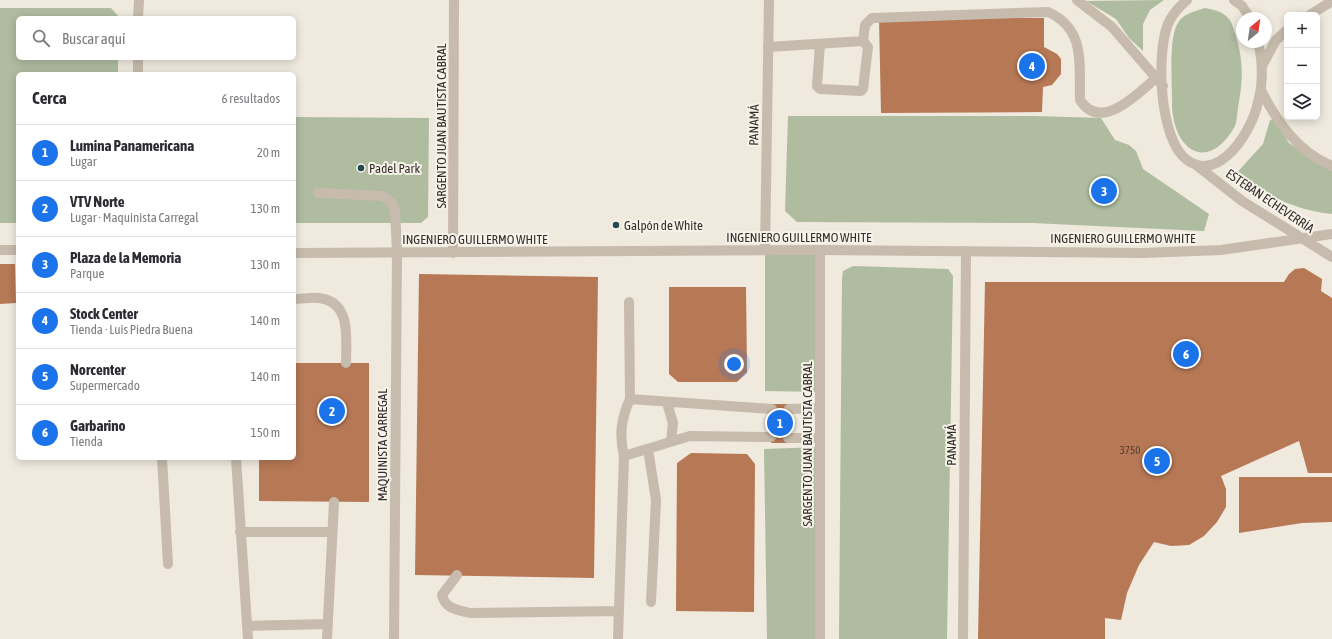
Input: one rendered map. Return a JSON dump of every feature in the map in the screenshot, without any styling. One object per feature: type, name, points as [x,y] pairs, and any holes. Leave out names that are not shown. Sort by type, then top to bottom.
[{"type":"street","points":[[138,16],[139,0]]},
{"type":"street","name":"SARGENTO JUAN BAUTISTA CABRAL","points":[[453,253],[454,0]]},
{"type":"street","name":"PANAMÁ","points":[[765,250],[769,0]]},
{"type":"street","points":[[862,41],[866,25],[872,18],[1048,12],[1057,16],[1074,33],[1079,49],[1080,100],[1084,106],[1097,112],[1112,111],[1123,106],[1159,82],[1112,27],[1077,0]]},
{"type":"street","name":"ESTEBAN ECHEVERRÍA","points":[[1186,0],[1171,16],[1167,25],[1163,48],[1159,82],[1169,134],[1186,160],[1195,164],[1242,201],[1332,257]]},
{"type":"street","points":[[1234,0],[1242,6],[1246,12]]},
{"type":"street","points":[[1315,12],[1332,1]]},
{"type":"street","points":[[1262,66],[1276,40],[1284,33]]},
{"type":"street","points":[[768,47],[862,41],[868,47],[865,85],[861,91],[824,90],[817,86],[820,44]]},
{"type":"street","points":[[1195,164],[1213,164],[1221,160],[1232,151],[1242,138],[1254,117],[1261,90],[1262,66],[1259,48]]},
{"type":"street","points":[[138,60],[138,72]]},
{"type":"street","points":[[1261,90],[1272,110],[1295,141],[1332,166]]},
{"type":"street","name":"MAQUINISTA CARREGAL","points":[[318,193],[383,196],[391,202],[395,210],[397,252],[394,639]]},
{"type":"street","name":"INGENIERO GUILLERMO WHITE","points":[[296,253],[966,250],[1143,253],[1221,250],[1332,234]]},
{"type":"street","points":[[0,250],[16,250]]},
{"type":"street","name":"SARGENTO JUAN BAUTISTA CABRAL","points":[[820,250],[820,639]]},
{"type":"street","name":"PANAMÁ","points":[[963,639],[966,250]]},
{"type":"street","points":[[296,299],[320,298],[332,303],[342,311],[346,321],[346,363]]},
{"type":"street","points":[[618,639],[624,456],[621,428],[624,413],[630,399],[630,302]]},
{"type":"street","points":[[630,399],[667,403],[772,409]]},
{"type":"street","points":[[667,403],[673,423],[671,441]]},
{"type":"street","points":[[789,409],[820,408]]},
{"type":"street","points":[[624,456],[690,436],[771,437]]},
{"type":"street","points":[[788,438],[820,438]]},
{"type":"street","points":[[648,449],[656,500],[651,602]]},
{"type":"street","points":[[162,460],[168,564]]},
{"type":"street","points":[[236,460],[248,639]]},
{"type":"street","points":[[327,639],[334,502]]},
{"type":"street","points":[[240,532],[332,532]]},
{"type":"street","points":[[457,575],[442,595],[443,601],[451,609],[470,613],[619,611]]},
{"type":"street","points":[[247,626],[327,624]]},
{"type":"green space","points":[[1164,0],[1150,10],[1143,24],[1143,51],[1129,38],[1116,19],[1086,1]]},
{"type":"green space","points":[[0,8],[111,8],[118,16],[16,16],[16,60],[118,60],[118,72],[16,72],[16,223],[0,223]]},
{"type":"green space","points":[[1205,8],[1215,10],[1226,16],[1231,22],[1236,36],[1236,48],[1239,48],[1242,70],[1237,120],[1235,126],[1225,140],[1215,149],[1204,152],[1195,151],[1186,145],[1179,136],[1172,107],[1173,37],[1180,20],[1195,11]]},
{"type":"green space","points":[[788,116],[1034,116],[1101,118],[1115,140],[1129,145],[1136,151],[1143,169],[1209,214],[1204,231],[1032,223],[797,222],[785,211]]},
{"type":"green space","name":"Padel Park","points":[[296,117],[429,118],[428,217],[421,223],[296,223]]},
{"type":"green space","points":[[1274,119],[1289,143],[1332,171],[1332,214],[1293,205],[1233,177],[1263,144],[1270,120]]},
{"type":"green space","points":[[765,250],[820,250],[820,392],[765,391]]},
{"type":"green space","points":[[853,266],[948,269],[953,276],[947,639],[839,639],[842,278],[843,271]]},
{"type":"green space","points":[[820,447],[820,639],[767,639],[764,449]]},
{"type":"building","points":[[879,18],[1044,18],[1044,47],[1057,54],[1061,59],[1061,74],[1052,85],[1043,87],[1042,112],[881,113]]},
{"type":"building","points":[[0,264],[15,264],[16,303],[0,304]]},
{"type":"building","points":[[1304,268],[1322,279],[1321,291],[1332,298],[1332,473],[1308,473],[1299,441],[1221,476],[1226,489],[1226,507],[1217,522],[1204,536],[1189,545],[1171,546],[1154,542],[1139,565],[1127,593],[1121,620],[1105,618],[1105,639],[978,639],[985,282],[1284,282],[1289,274],[1295,269]]},
{"type":"building","points":[[419,274],[598,277],[594,578],[415,575]]},
{"type":"building","points":[[669,287],[746,287],[747,372],[737,382],[678,382],[669,374]]},
{"type":"building","points":[[296,363],[369,363],[369,502],[259,501],[259,460],[296,460]]},
{"type":"building","points":[[771,404],[789,404],[788,443],[771,443]]},
{"type":"building","points":[[691,453],[747,454],[755,464],[754,612],[676,611],[677,463]]},
{"type":"building","points":[[1239,477],[1332,477],[1332,522],[1302,523],[1239,533]]},
{"type":"place","name":"Stock Center","points":[[1032,66]]},
{"type":"place","name":"Padel Park","points":[[361,168]]},
{"type":"place","name":"Plaza de la Memoria","points":[[1104,191]]},
{"type":"place","name":"Galpón de White","points":[[616,225]]},
{"type":"place","name":"Garbarino","points":[[1186,354]]},
{"type":"place","name":"VTV Norte","points":[[332,411]]},
{"type":"place","name":"Lumina Panamericana","points":[[780,423]]},
{"type":"place","name":"Norcenter","points":[[1157,461]]}]
